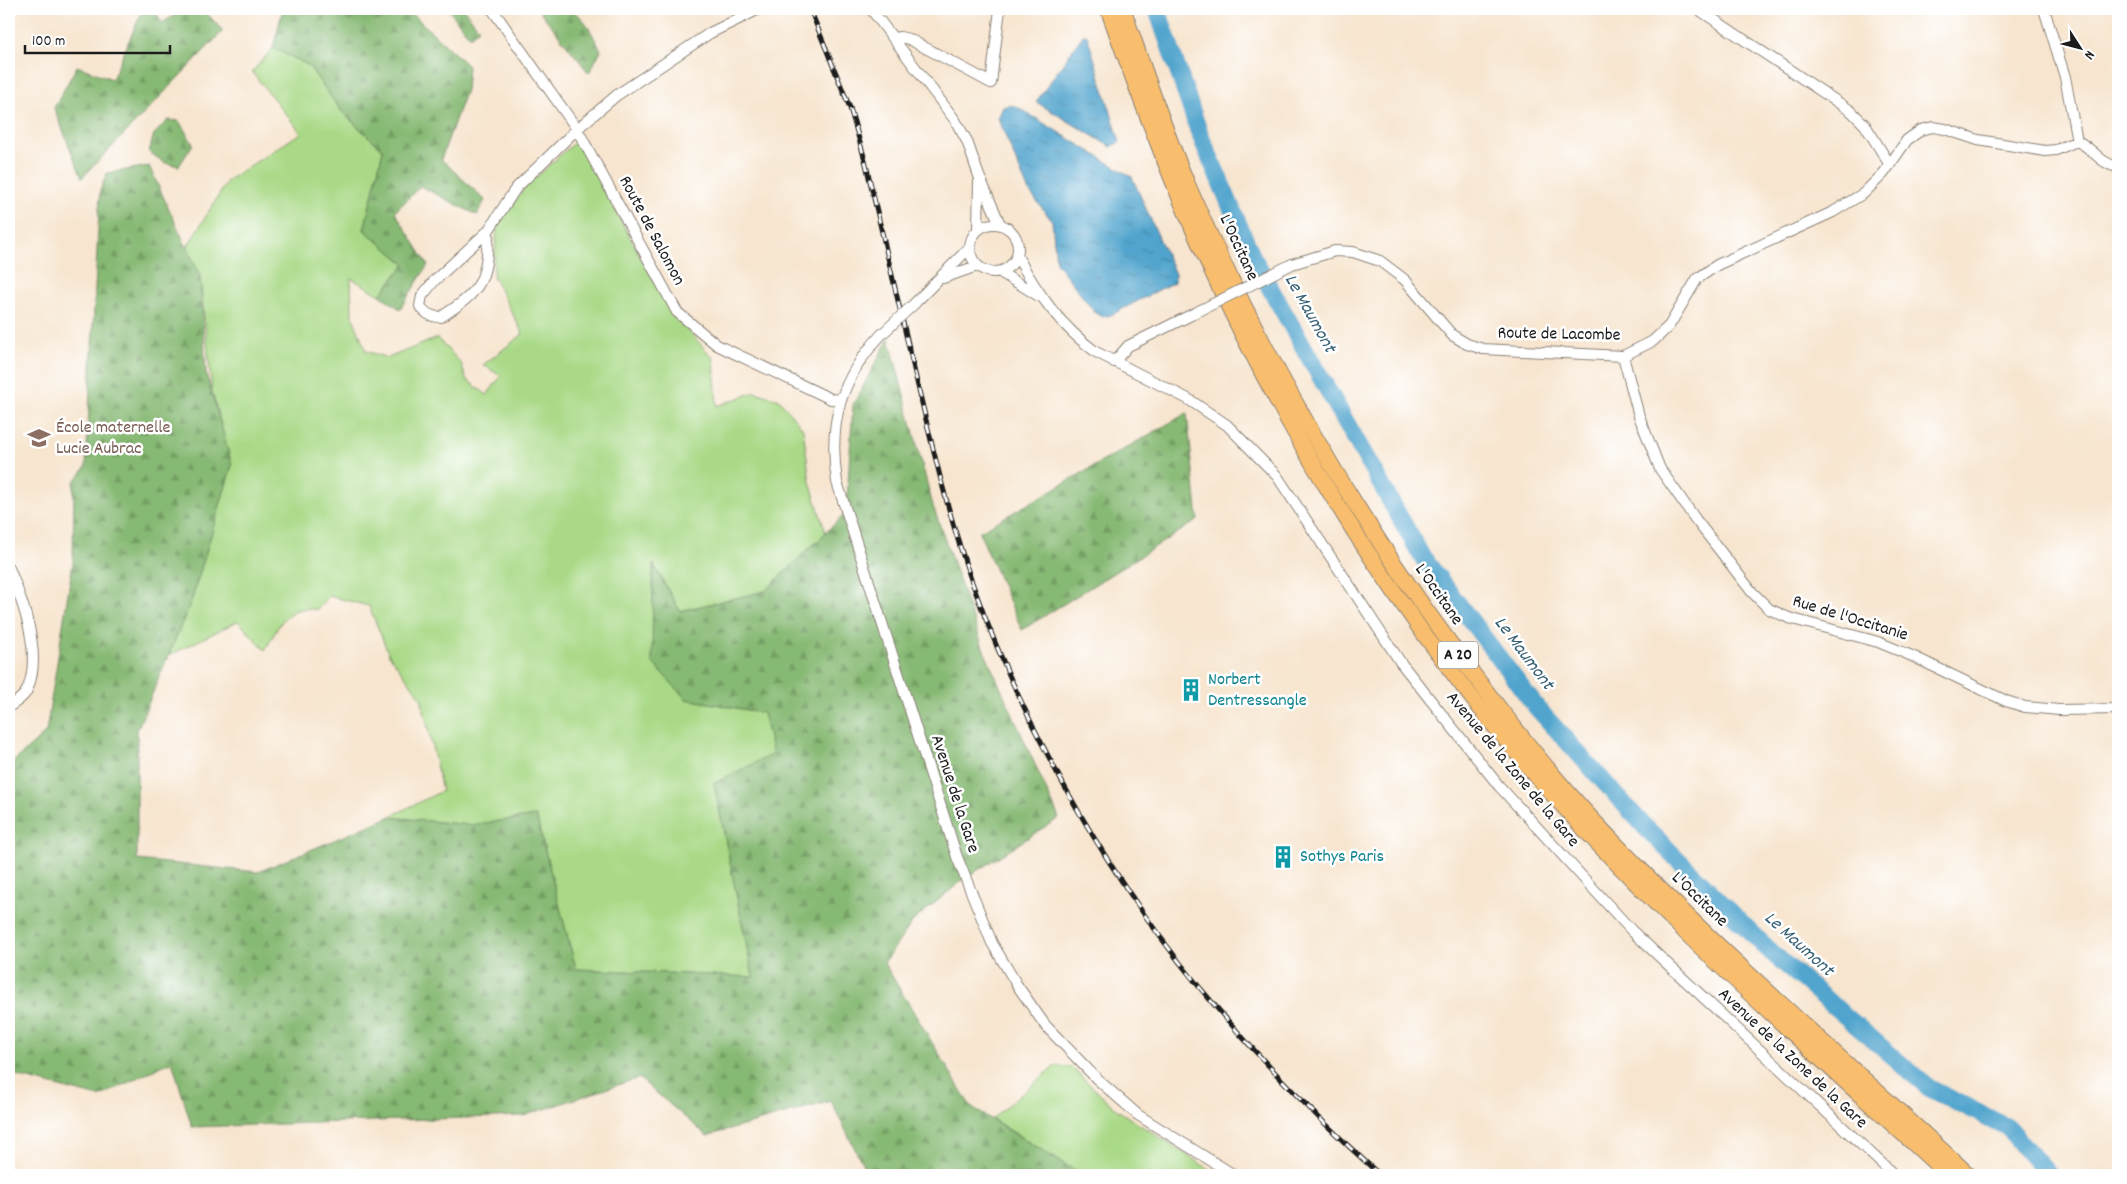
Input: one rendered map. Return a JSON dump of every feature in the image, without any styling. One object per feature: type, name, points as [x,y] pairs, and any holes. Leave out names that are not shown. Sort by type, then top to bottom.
[{"type":"highway","name":"L'Occitane","points":[[1108,9],[1178,193],[1235,319],[1326,486],[1421,628],[1514,749],[1644,892],[1718,964],[1948,1175]]},
{"type":"highway","name":"L'Occitane","points":[[1123,9],[1189,188],[1302,415],[1354,504],[1406,583],[1459,657],[1521,736],[1588,814],[1658,887],[1970,1175]]},
{"type":"street","name":"Route de Salomon","points":[[492,9],[578,129],[677,312],[716,346],[831,399],[841,400]]},
{"type":"street","points":[[488,231],[487,264],[484,279],[479,287],[441,317],[433,317],[424,312],[420,306],[422,296],[435,280],[488,231],[516,188],[578,129],[617,95],[710,33],[759,9]]},
{"type":"street","points":[[871,9],[955,120],[973,153],[979,176],[1000,224],[1013,233],[1018,248],[1017,256],[1013,263],[1000,272],[992,272],[978,266],[973,260],[970,247],[978,229],[979,176]]},
{"type":"street","points":[[894,38],[900,36],[909,39],[991,83],[1000,9]]},
{"type":"street","points":[[2044,9],[2065,77],[2076,141],[2084,144],[2096,157],[2109,166],[2118,167]]},
{"type":"street","points":[[1701,11],[1851,111],[1865,125],[1890,165]]},
{"type":"street","name":"Route de Lacombe","points":[[1114,362],[1128,346],[1292,264],[1335,251],[1353,252],[1380,261],[1405,280],[1452,335],[1467,344],[1483,349],[1623,356],[1653,341],[1669,326],[1697,279],[1717,265],[1833,212],[1864,193],[1878,181],[1907,140],[1921,130],[1933,127],[1978,140],[2045,151],[2056,150],[2076,141]]},
{"type":"street","points":[[978,229],[985,225],[1000,224]]},
{"type":"street","name":"Avenue de la Gare","points":[[970,247],[940,280],[881,335],[867,350],[853,372],[841,400],[833,437],[837,482],[957,857],[992,943],[1017,985],[1045,1025],[1096,1079],[1138,1115],[1234,1175]]},
{"type":"street","name":"Avenue de la Zone de la Gare","points":[[1017,256],[1040,297],[1063,326],[1096,352],[1188,399],[1227,425],[1277,476],[1401,663],[1499,786],[1632,931],[1894,1175]]},
{"type":"street","points":[[940,280],[978,266]]},
{"type":"street","name":"Avenue de la Zone de la Gare","points":[[1000,272],[1040,297]]},
{"type":"street","name":"Rue de l'Occitanie","points":[[1623,356],[1639,416],[1660,469],[1707,534],[1752,592],[1769,610],[1789,618],[1878,642],[2006,702],[2025,707],[2059,710],[2118,709]]},
{"type":"street","points":[[9,568],[20,594],[31,636],[32,670],[26,693],[9,707]]},
{"type":"green space","points":[[143,9],[154,9],[162,23],[184,9],[203,9],[223,31],[82,178],[54,108],[77,66],[112,79]]},
{"type":"green space","points":[[283,9],[407,9],[468,66],[466,90],[441,159],[485,200],[477,215],[420,186],[395,212],[428,265],[400,309],[380,295],[405,264],[364,230],[383,150],[342,112],[308,65],[273,48]]},
{"type":"green space","points":[[448,9],[464,9],[479,29],[470,37]]},
{"type":"green space","points":[[538,9],[564,10],[578,15],[584,20],[601,50],[589,73]]},
{"type":"green space","points":[[273,48],[308,65],[342,112],[383,150],[364,230],[405,264],[380,295],[351,278],[352,315],[366,351],[388,358],[437,338],[461,363],[466,379],[487,395],[501,376],[483,365],[523,334],[493,276],[497,227],[525,187],[574,143],[579,145],[672,313],[714,359],[717,406],[755,392],[779,399],[803,429],[810,482],[826,533],[765,591],[680,611],[654,565],[686,699],[763,712],[773,754],[714,784],[753,977],[576,969],[536,816],[470,825],[389,817],[442,791],[421,697],[389,655],[369,606],[329,596],[317,610],[297,610],[290,613],[280,625],[265,650],[238,621],[168,656],[191,602],[232,465],[212,392],[200,276],[187,247],[228,180],[301,133],[252,72]]},
{"type":"green space","points":[[168,120],[179,121],[193,144],[179,166],[165,163],[149,152],[154,134]]},
{"type":"green space","points":[[149,166],[200,276],[206,373],[232,465],[191,602],[137,730],[137,860],[258,872],[389,817],[470,825],[536,816],[576,969],[753,977],[714,783],[773,754],[763,713],[686,699],[652,662],[653,564],[680,611],[765,591],[846,513],[853,405],[889,338],[933,506],[985,653],[1059,818],[964,879],[913,921],[884,963],[971,1107],[1082,1175],[868,1175],[831,1101],[707,1136],[639,1078],[523,1116],[192,1127],[172,1061],[99,1097],[9,1074],[9,766],[46,732],[73,562],[74,482],[86,467],[100,191],[107,173]]},
{"type":"green space","points":[[1187,413],[1198,520],[1022,630],[979,532]]},
{"type":"green space","points":[[1055,1066],[1071,1067],[1117,1110],[1218,1175],[1082,1175],[992,1119]]},
{"type":"water","points":[[1083,35],[1087,35],[1120,142],[1111,147],[1036,102]]},
{"type":"water","points":[[1009,105],[1016,106],[1132,177],[1175,274],[1174,282],[1111,315],[1102,317],[1095,313],[1056,262],[1052,221],[1028,190],[998,118],[1003,107]]},
{"type":"waterway","name":"Le Maumont","points":[[1157,9],[1199,132],[1252,256],[1421,555],[1537,708],[1645,827],[1772,953],[1929,1088],[2007,1127],[2049,1175]]},
{"type":"railway","points":[[810,9],[850,108],[865,160],[932,446],[958,539],[994,641],[1046,753],[1109,861],[1143,913],[1179,962],[1275,1073],[1316,1115],[1380,1175]]},
{"type":"place","name":"École maternelle Lucie Aubrac","points":[[39,438]]},
{"type":"place","name":"Norbert Dentressangle","points":[[1191,690]]},
{"type":"place","name":"Sothys Paris","points":[[1283,857]]}]
